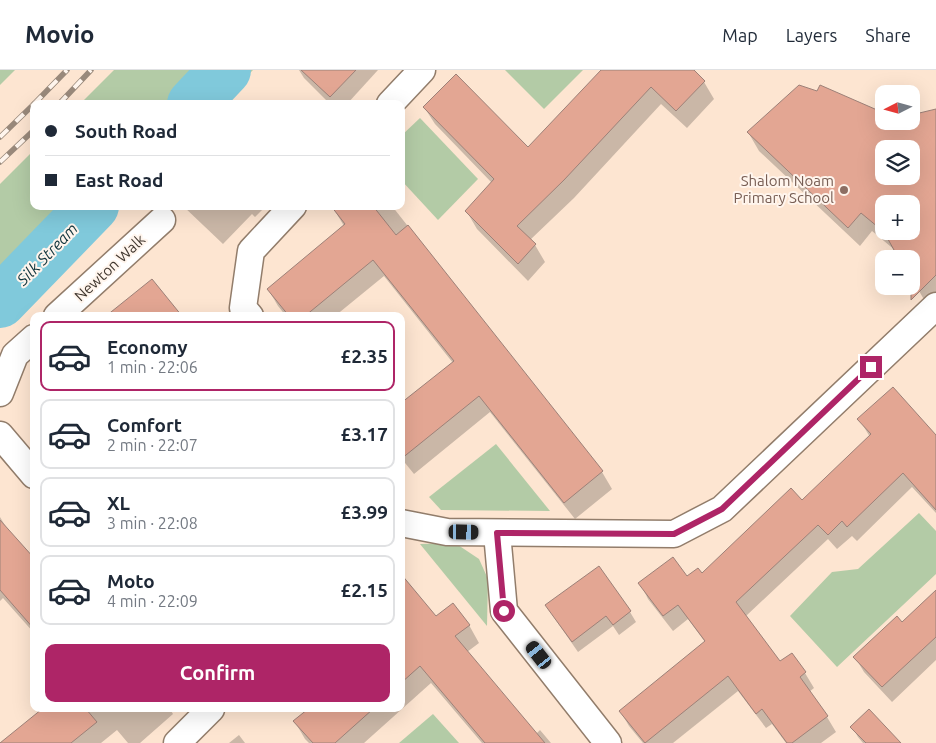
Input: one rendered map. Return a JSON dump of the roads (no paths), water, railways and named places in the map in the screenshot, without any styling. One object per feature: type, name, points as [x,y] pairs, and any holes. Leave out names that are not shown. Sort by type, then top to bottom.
[{"type":"street","points":[[394,100],[422,70]]},
{"type":"street","points":[[246,312],[243,308],[251,251],[289,210]]},
{"type":"street","name":"Newton Walk","points":[[61,312],[162,220]]},
{"type":"street","points":[[405,524],[447,532],[674,534],[722,509],[936,306]]},
{"type":"street","points":[[0,393],[15,355],[30,342]]},
{"type":"street","points":[[0,435],[30,470]]},
{"type":"street","points":[[497,533],[504,611],[608,743]]},
{"type":"street","points":[[177,743],[207,712]]},
{"type":"waterway","name":"Silk Stream","points":[[197,100],[225,70]]},
{"type":"waterway","name":"Silk Stream","points":[[0,302],[89,210]]},
{"type":"railway","points":[[38,100],[67,70]]},
{"type":"railway","points":[[63,100],[91,70]]},
{"type":"railway","points":[[0,137],[30,108]]},
{"type":"railway","points":[[0,162],[30,134]]},
{"type":"place","name":"Shalom Noam Primary School","points":[[844,190]]}]
